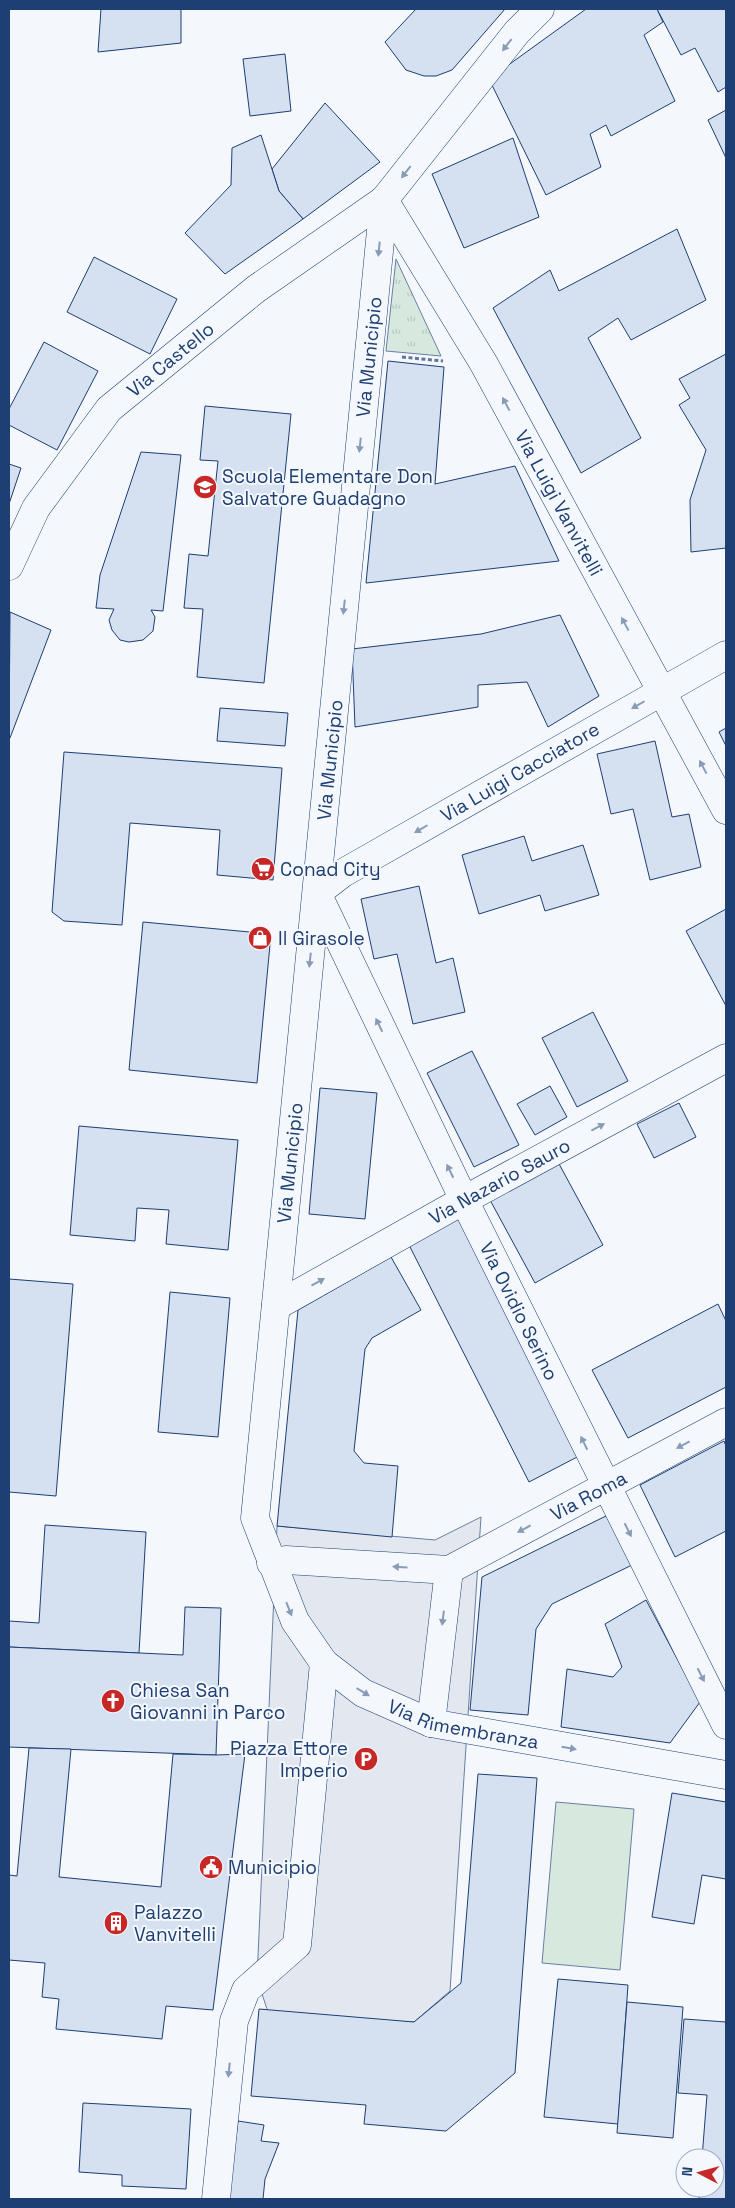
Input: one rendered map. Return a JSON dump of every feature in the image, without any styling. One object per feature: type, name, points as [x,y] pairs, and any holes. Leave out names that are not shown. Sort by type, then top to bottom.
[{"type":"street","points":[[384,200],[517,32],[540,9]]},
{"type":"street","name":"Via Municipio","points":[[271,1563],[255,1518],[384,200]]},
{"type":"street","name":"Via Luigi Vanvitelli","points":[[384,200],[484,364],[726,810]]},
{"type":"street","name":"Via Castello","points":[[9,566],[36,508],[109,410],[256,289],[384,200]]},
{"type":"street","name":"Via Luigi Cacciatore","points":[[317,893],[343,873],[726,655]]},
{"type":"street","name":"Via Ovidio Serino","points":[[317,893],[464,1200],[726,1725]]},
{"type":"street","name":"Via Nazario Sauro","points":[[276,1306],[464,1200],[726,1058]]},
{"type":"street","name":"Via Roma","points":[[448,1570],[726,1422]]},
{"type":"street","points":[[271,1563],[286,1560],[448,1570],[431,1724]]},
{"type":"street","name":"Via Rimembranza","points":[[271,1563],[295,1621],[324,1663],[363,1693],[431,1724],[726,1775]]},
{"type":"street","points":[[216,2199],[234,2021],[246,1990],[297,1945],[324,1663]]},
{"type":"path","points":[[369,354],[484,364]]},
{"type":"green space","points":[[396,259],[441,356],[386,351]]},
{"type":"green space","points":[[556,1802],[634,1809],[620,1970],[542,1963]]},
{"type":"shaded area","name":"Piazza Ettore Imperio","points":[[481,1517],[450,1991],[414,2022],[269,2015],[257,1979],[277,1526],[435,1540]]},
{"type":"building","points":[[101,9],[181,9],[181,43],[98,52]]},
{"type":"building","points":[[416,9],[505,9],[452,70],[436,76],[424,76],[406,70],[385,42]]},
{"type":"building","points":[[586,9],[657,9],[663,22],[644,35],[675,101],[611,136],[606,125],[590,134],[601,167],[546,195],[489,79]]},
{"type":"building","points":[[657,9],[726,9],[726,87],[718,92],[695,48],[681,55]]},
{"type":"building","points":[[285,54],[291,111],[250,116],[243,59]]},
{"type":"building","points":[[325,103],[380,162],[303,219],[279,191],[272,169]]},
{"type":"building","points":[[726,110],[726,158],[708,120]]},
{"type":"building","points":[[261,135],[279,191],[303,219],[225,274],[185,233],[231,185],[232,148]]},
{"type":"building","points":[[513,138],[539,217],[464,248],[432,174]]},
{"type":"building","points":[[677,229],[706,300],[631,340],[618,318],[588,338],[641,438],[581,473],[493,308],[550,270],[559,291]]},
{"type":"building","points":[[94,257],[177,299],[150,354],[67,312]]},
{"type":"building","points":[[44,342],[98,371],[57,450],[9,425],[9,409]]},
{"type":"building","points":[[726,354],[726,548],[691,552],[690,500],[706,450],[679,405],[690,398],[679,379]]},
{"type":"building","points":[[388,361],[444,367],[435,484],[515,466],[559,561],[366,583]]},
{"type":"building","points":[[205,406],[291,414],[264,683],[197,677],[203,609],[184,608],[189,554],[208,556],[218,461],[200,460]]},
{"type":"building","points":[[141,452],[181,455],[163,611],[151,610],[155,617],[153,631],[143,640],[129,642],[120,640],[112,630],[109,620],[114,609],[96,608],[100,575]]},
{"type":"building","points":[[9,464],[21,468],[9,504]]},
{"type":"building","points":[[10,612],[51,630],[9,738]]},
{"type":"building","points":[[560,615],[599,696],[548,727],[527,682],[478,685],[478,707],[355,727],[352,649],[481,634]]},
{"type":"building","points":[[220,708],[288,713],[285,746],[217,741]]},
{"type":"building","points":[[726,728],[726,746],[719,732]]},
{"type":"building","points":[[655,741],[672,817],[689,814],[701,867],[650,880],[633,809],[611,814],[597,754]]},
{"type":"building","points":[[64,752],[282,768],[273,880],[217,875],[220,830],[130,823],[122,925],[64,921],[52,912]]},
{"type":"building","points":[[524,836],[532,861],[583,845],[599,895],[545,911],[540,895],[479,914],[462,855]]},
{"type":"building","points":[[419,886],[436,963],[453,958],[465,1012],[413,1024],[397,954],[374,959],[361,899]]},
{"type":"building","points":[[726,909],[726,1006],[686,931]]},
{"type":"building","points":[[143,922],[271,934],[257,1083],[129,1070]]},
{"type":"building","points":[[593,1012],[628,1081],[577,1107],[542,1038]]},
{"type":"building","points":[[472,1051],[519,1145],[474,1167],[427,1073]]},
{"type":"building","points":[[550,1086],[567,1117],[535,1135],[517,1104]]},
{"type":"building","points":[[320,1088],[377,1093],[365,1219],[309,1214]]},
{"type":"building","points":[[679,1103],[696,1137],[654,1158],[637,1124]]},
{"type":"building","points":[[79,1126],[238,1140],[228,1250],[166,1244],[169,1210],[137,1208],[135,1241],[70,1235]]},
{"type":"building","points":[[558,1162],[603,1245],[535,1283],[490,1200]]},
{"type":"building","points":[[460,1217],[581,1455],[529,1482],[408,1243]]},
{"type":"building","points":[[391,1257],[421,1310],[372,1338],[365,1349],[354,1451],[364,1463],[398,1466],[392,1537],[277,1526],[298,1310]]},
{"type":"building","points":[[9,1279],[73,1284],[56,1496],[9,1492]]},
{"type":"building","points":[[170,1292],[230,1298],[218,1437],[158,1432]]},
{"type":"building","points":[[718,1304],[726,1321],[726,1387],[628,1438],[592,1370]]},
{"type":"building","points":[[724,1441],[726,1446],[726,1531],[675,1557],[640,1485]]},
{"type":"building","points":[[608,1515],[632,1565],[552,1604],[536,1629],[528,1715],[470,1710],[482,1577]]},
{"type":"building","points":[[45,1525],[146,1532],[139,1653],[9,1647],[9,1621],[39,1623]]},
{"type":"building","points":[[646,1600],[700,1702],[670,1743],[561,1727],[567,1669],[613,1677],[622,1667],[605,1624]]},
{"type":"building","name":"Chiesa San Giovanni in Parco","points":[[185,1607],[221,1608],[216,1755],[9,1747],[9,1647],[183,1655]]},
{"type":"building","name":"Palazzo Vanvitelli","points":[[29,1748],[71,1749],[59,1877],[161,1887],[173,1754],[245,1754],[213,2010],[166,2006],[162,2039],[56,2029],[59,1999],[42,1997],[45,1963],[9,1960],[9,1875],[17,1876]]},
{"type":"building","points":[[478,1774],[537,1778],[515,2073],[446,2131],[364,2124],[366,2105],[251,2096],[259,2009],[414,2022],[461,1983]]},
{"type":"building","points":[[672,1793],[726,1802],[726,1879],[702,1875],[694,1924],[652,1917]]},
{"type":"building","points":[[558,1979],[628,1985],[618,2124],[544,2117]]},
{"type":"building","points":[[627,2002],[683,2007],[673,2138],[617,2133]]},
{"type":"building","points":[[684,2019],[726,2022],[726,2199],[699,2199],[725,2198],[725,2148],[703,2148],[707,2095],[678,2093]]},
{"type":"building","points":[[83,2103],[191,2109],[186,2189],[122,2186],[122,2175],[79,2172]]},
{"type":"building","points":[[238,2121],[264,2125],[261,2141],[279,2143],[265,2179],[263,2199],[228,2199]]},
{"type":"place","name":"Scuola Elementare Don Salvatore Guadagno","points":[[205,487]]},
{"type":"place","name":"Conad City","points":[[263,869]]},
{"type":"place","name":"Il Girasole","points":[[260,938]]},
{"type":"place","name":"Chiesa San Giovanni in Parco","points":[[113,1701]]},
{"type":"place","name":"Piazza Ettore Imperio","points":[[366,1759]]},
{"type":"place","name":"Municipio","points":[[211,1867]]},
{"type":"place","name":"Palazzo Vanvitelli","points":[[116,1923]]}]
